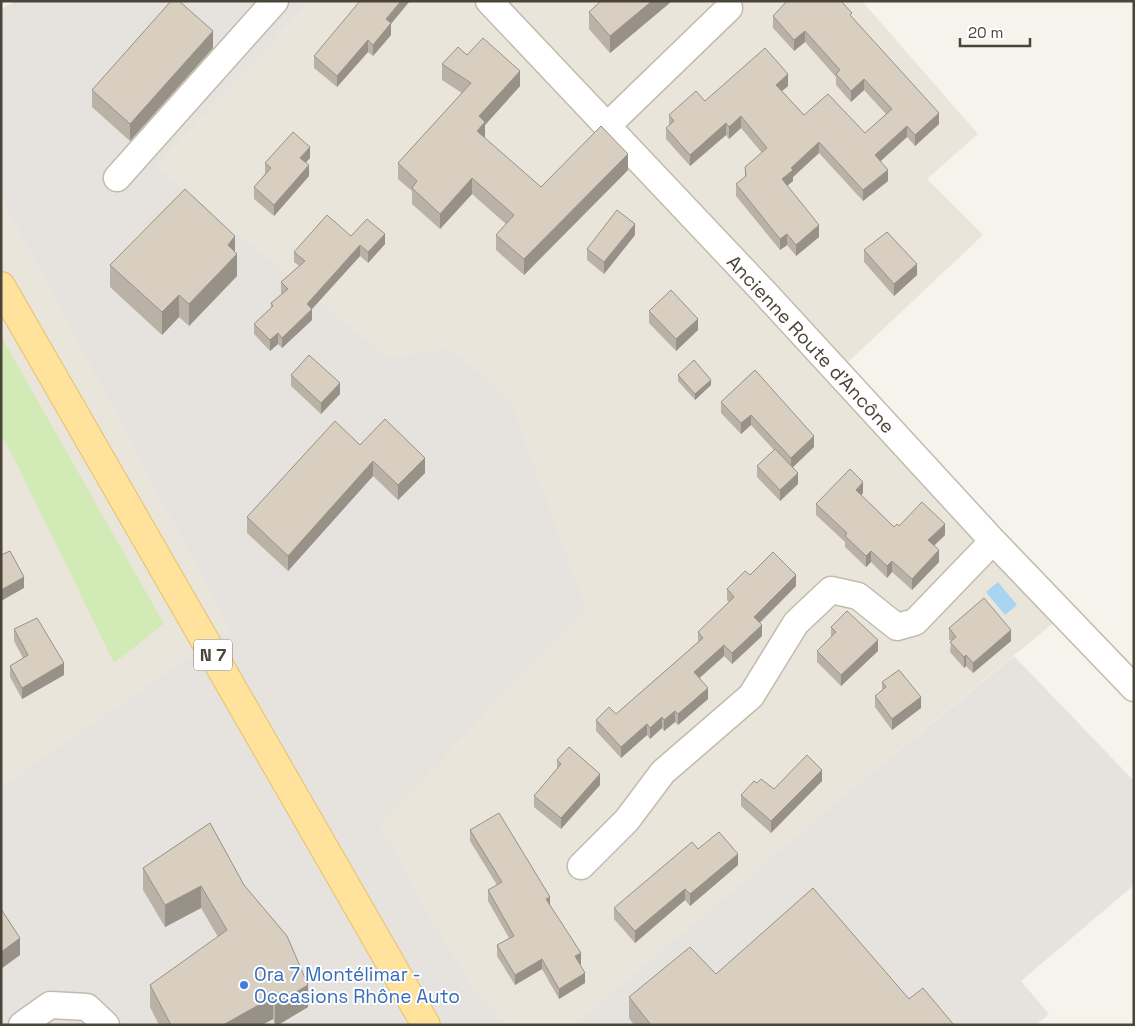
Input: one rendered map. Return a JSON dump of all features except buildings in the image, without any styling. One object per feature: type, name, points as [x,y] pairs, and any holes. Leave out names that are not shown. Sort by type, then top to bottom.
[{"type":"main road","name":"N 7","points":[[1,286],[426,1025]]},
{"type":"street","points":[[117,178],[276,1]]},
{"type":"street","name":"Ancienne Route d'Ancône","points":[[489,1],[764,292],[993,541],[1134,688]]},
{"type":"street","points":[[607,126],[729,8]]},
{"type":"street","points":[[581,866],[627,820],[663,772],[751,696],[796,623],[831,590],[858,596],[897,626],[915,622],[993,541]]},
{"type":"street","points":[[22,1025],[50,1005],[87,1006],[106,1025]]},
{"type":"shaded area","points":[[16,1],[311,1],[157,166],[388,357],[450,348],[510,401],[586,610],[379,824],[435,925],[475,990],[510,1025],[1,1025],[1,786],[229,629],[1,198],[1,9]]},
{"type":"shaded area","points":[[311,1],[862,1],[978,134],[927,179],[983,235],[846,364],[1074,606],[854,787],[573,1025],[510,1025],[475,990],[435,925],[378,824],[586,610],[450,348],[388,357],[157,166]]},
{"type":"shaded area","points":[[1,198],[229,629],[1,786]]},
{"type":"shaded area","points":[[1014,656],[1134,781],[1134,885],[1021,981],[1049,1014],[1036,1025],[573,1025],[854,787]]},
{"type":"green space","points":[[1,336],[164,624],[114,663],[1,435]]},
{"type":"water","points":[[998,582],[1017,605],[1005,615],[986,592]]},
{"type":"place","name":"Ora 7 Montélimar - Occasions Rhône Auto","points":[[244,985]]}]
